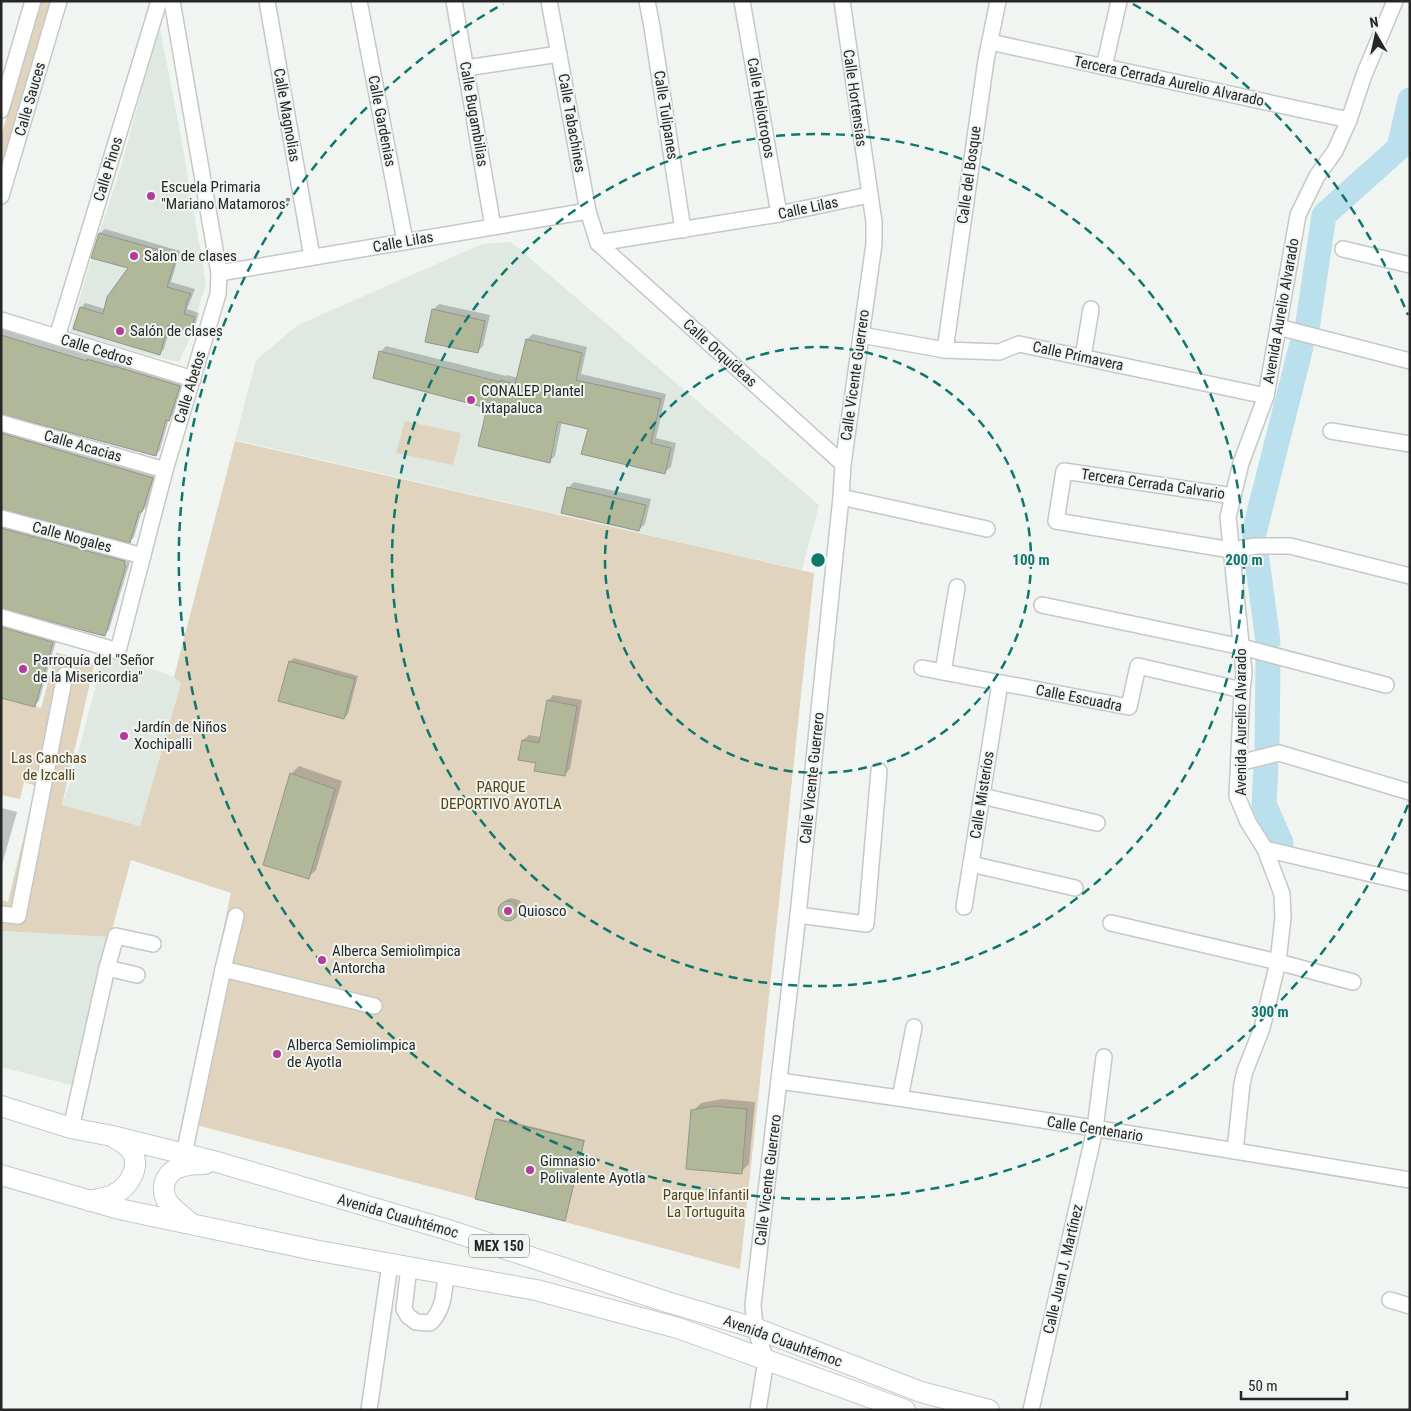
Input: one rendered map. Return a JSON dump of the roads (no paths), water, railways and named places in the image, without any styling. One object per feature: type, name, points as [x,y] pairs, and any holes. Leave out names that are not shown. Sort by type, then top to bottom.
[{"type":"main road","name":"Avenida Cuauhtémoc","points":[[1,1106],[70,1128],[112,1136],[217,1162],[445,1229],[667,1302],[755,1328],[921,1392],[989,1410]]},
{"type":"main road","points":[[90,1201],[113,1195],[128,1185],[134,1171],[134,1159],[130,1149],[112,1136]]},
{"type":"main road","points":[[194,1225],[173,1208],[166,1199],[165,1181],[176,1169],[183,1166],[217,1162]]},
{"type":"main road","name":"MEX 150","points":[[1,1175],[119,1209],[314,1250],[536,1290],[678,1328],[905,1410]]},
{"type":"street","name":"Calle Sauces","points":[[1,110],[33,1]]},
{"type":"street","name":"Calle Sauces","points":[[1,196],[59,1]]},
{"type":"street","name":"Calle Pinos","points":[[57,338],[160,1]]},
{"type":"street","name":"Calle Abetos","points":[[1,617],[118,651],[165,470],[218,294],[218,273],[172,1]]},
{"type":"street","name":"Calle Magnolias","points":[[267,1],[312,257]]},
{"type":"street","name":"Calle Gardenias","points":[[359,1],[405,241]]},
{"type":"street","name":"Calle Bugambilias","points":[[454,1],[492,226]]},
{"type":"street","name":"Calle Tabachines","points":[[549,1],[588,210],[598,243]]},
{"type":"street","name":"Calle Tulipanes","points":[[647,1],[683,230]]},
{"type":"street","name":"Calle Heliotropos","points":[[742,1],[779,214]]},
{"type":"street","name":"Calle Hortensias","points":[[842,1],[869,195]]},
{"type":"street","name":"Calle del Bosque","points":[[945,350],[986,60],[998,1]]},
{"type":"street","points":[[1104,67],[1119,1]]},
{"type":"street","name":"Avenida Aurelio Alvarado","points":[[1235,1151],[1242,1084],[1245,1071],[1262,1028],[1278,962],[1283,918],[1282,894],[1265,849],[1248,822],[1237,796],[1244,673],[1228,517],[1241,463],[1266,396],[1298,215],[1317,176],[1335,152],[1395,1]]},
{"type":"street","name":"Tercera Cerrada Aurelio Alvarado","points":[[990,42],[1349,120]]},
{"type":"street","points":[[466,68],[559,54]]},
{"type":"street","name":"Calle Lilas","points":[[598,243],[779,214],[869,195]]},
{"type":"street","name":"Calle Vicente Guerrero","points":[[766,1360],[755,1328],[753,1305],[798,915],[842,498],[843,464],[874,244],[874,222],[869,195]]},
{"type":"street","name":"Calle Lilas","points":[[218,273],[588,210]]},
{"type":"street","name":"Calle Orquídeas","points":[[598,243],[843,464]]},
{"type":"street","points":[[1343,249],[1410,264]]},
{"type":"street","points":[[1083,357],[1091,309]]},
{"type":"street","name":"Calle Cedros","points":[[1,320],[193,379]]},
{"type":"street","points":[[1278,327],[1410,361]]},
{"type":"street","name":"Calle Primavera","points":[[861,336],[945,350],[999,352],[1019,344],[1266,396]]},
{"type":"street","name":"Calle Acacias","points":[[1,423],[165,470]]},
{"type":"street","points":[[1331,431],[1410,444]]},
{"type":"street","name":"Tercera Cerrada Calvario","points":[[1231,550],[1056,522],[1064,471],[1233,496]]},
{"type":"street","points":[[842,498],[987,529]]},
{"type":"street","name":"Calle Nogales","points":[[1,518],[144,556]]},
{"type":"street","points":[[1231,550],[1256,546],[1290,546],[1410,576]]},
{"type":"street","points":[[943,672],[957,587]]},
{"type":"street","points":[[1042,605],[1242,647],[1386,685]]},
{"type":"street","name":"Calle Escuadra","points":[[1000,683],[1129,708],[1138,666],[1242,690]]},
{"type":"street","points":[[922,668],[1000,683]]},
{"type":"street","points":[[1,914],[18,916],[64,675]]},
{"type":"street","name":"Calle Misterios","points":[[964,907],[1000,683]]},
{"type":"street","points":[[1239,763],[1280,753],[1410,792]]},
{"type":"street","points":[[798,915],[866,924],[879,772]]},
{"type":"street","points":[[982,796],[1097,823]]},
{"type":"street","points":[[1265,849],[1410,883]]},
{"type":"street","points":[[971,864],[1075,888]]},
{"type":"street","points":[[184,1154],[236,916]]},
{"type":"street","points":[[1111,923],[1278,962],[1353,982]]},
{"type":"street","points":[[70,1128],[116,936],[152,944]]},
{"type":"street","points":[[107,968],[137,974]]},
{"type":"street","points":[[223,969],[374,1006]]},
{"type":"street","points":[[900,1098],[914,1028]]},
{"type":"street","name":"Calle Juan J. Martínez","points":[[1032,1410],[1095,1129],[1104,1057]]},
{"type":"street","name":"Calle Centenario","points":[[779,1081],[900,1098],[1410,1180]]},
{"type":"street","points":[[400,1266],[404,1309],[408,1316],[416,1322],[430,1323],[438,1316],[446,1274]]},
{"type":"street","points":[[369,1410],[400,1266]]},
{"type":"street","points":[[1390,1300],[1410,1306]]},
{"type":"street","points":[[758,1410],[766,1360]]},
{"type":"waterway","points":[[1307,329],[1324,215],[1399,148],[1410,100]]},
{"type":"waterway","points":[[1254,533],[1301,347]]},
{"type":"waterway","points":[[1257,560],[1268,641]]},
{"type":"waterway","points":[[1267,746],[1268,662]]},
{"type":"waterway","points":[[1266,767],[1264,804],[1281,843]]},
{"type":"place","name":"Escuela Primaria \"Mariano Matamoros\"","points":[[151,196]]},
{"type":"place","name":"Salon de clases","points":[[134,256]]},
{"type":"place","name":"Salón de clases","points":[[120,331]]},
{"type":"place","name":"CONALEP Plantel Ixtapaluca","points":[[471,400]]},
{"type":"place","name":"Parroquía del \"Señor de la Misericordia\"","points":[[23,669]]},
{"type":"place","name":"Jardín de Niños Xochipalli","points":[[124,736]]},
{"type":"place","name":"Quiosco","points":[[508,911]]},
{"type":"place","name":"Alberca Semiolìmpica Antorcha","points":[[322,960]]},
{"type":"place","name":"Alberca Semiolimpica de Ayotla","points":[[277,1054]]},
{"type":"place","name":"Gimnasio Polivalente Ayotla","points":[[530,1170]]},
{"type":"park label","name":"Las Canchas de Izcalli","points":[[49,766]]},
{"type":"park label","name":"PARQUE DEPORTIVO AYOTLA","points":[[501,796]]},
{"type":"park label","name":"Parque Infantil La Tortuguita","points":[[706,1204]]}]
